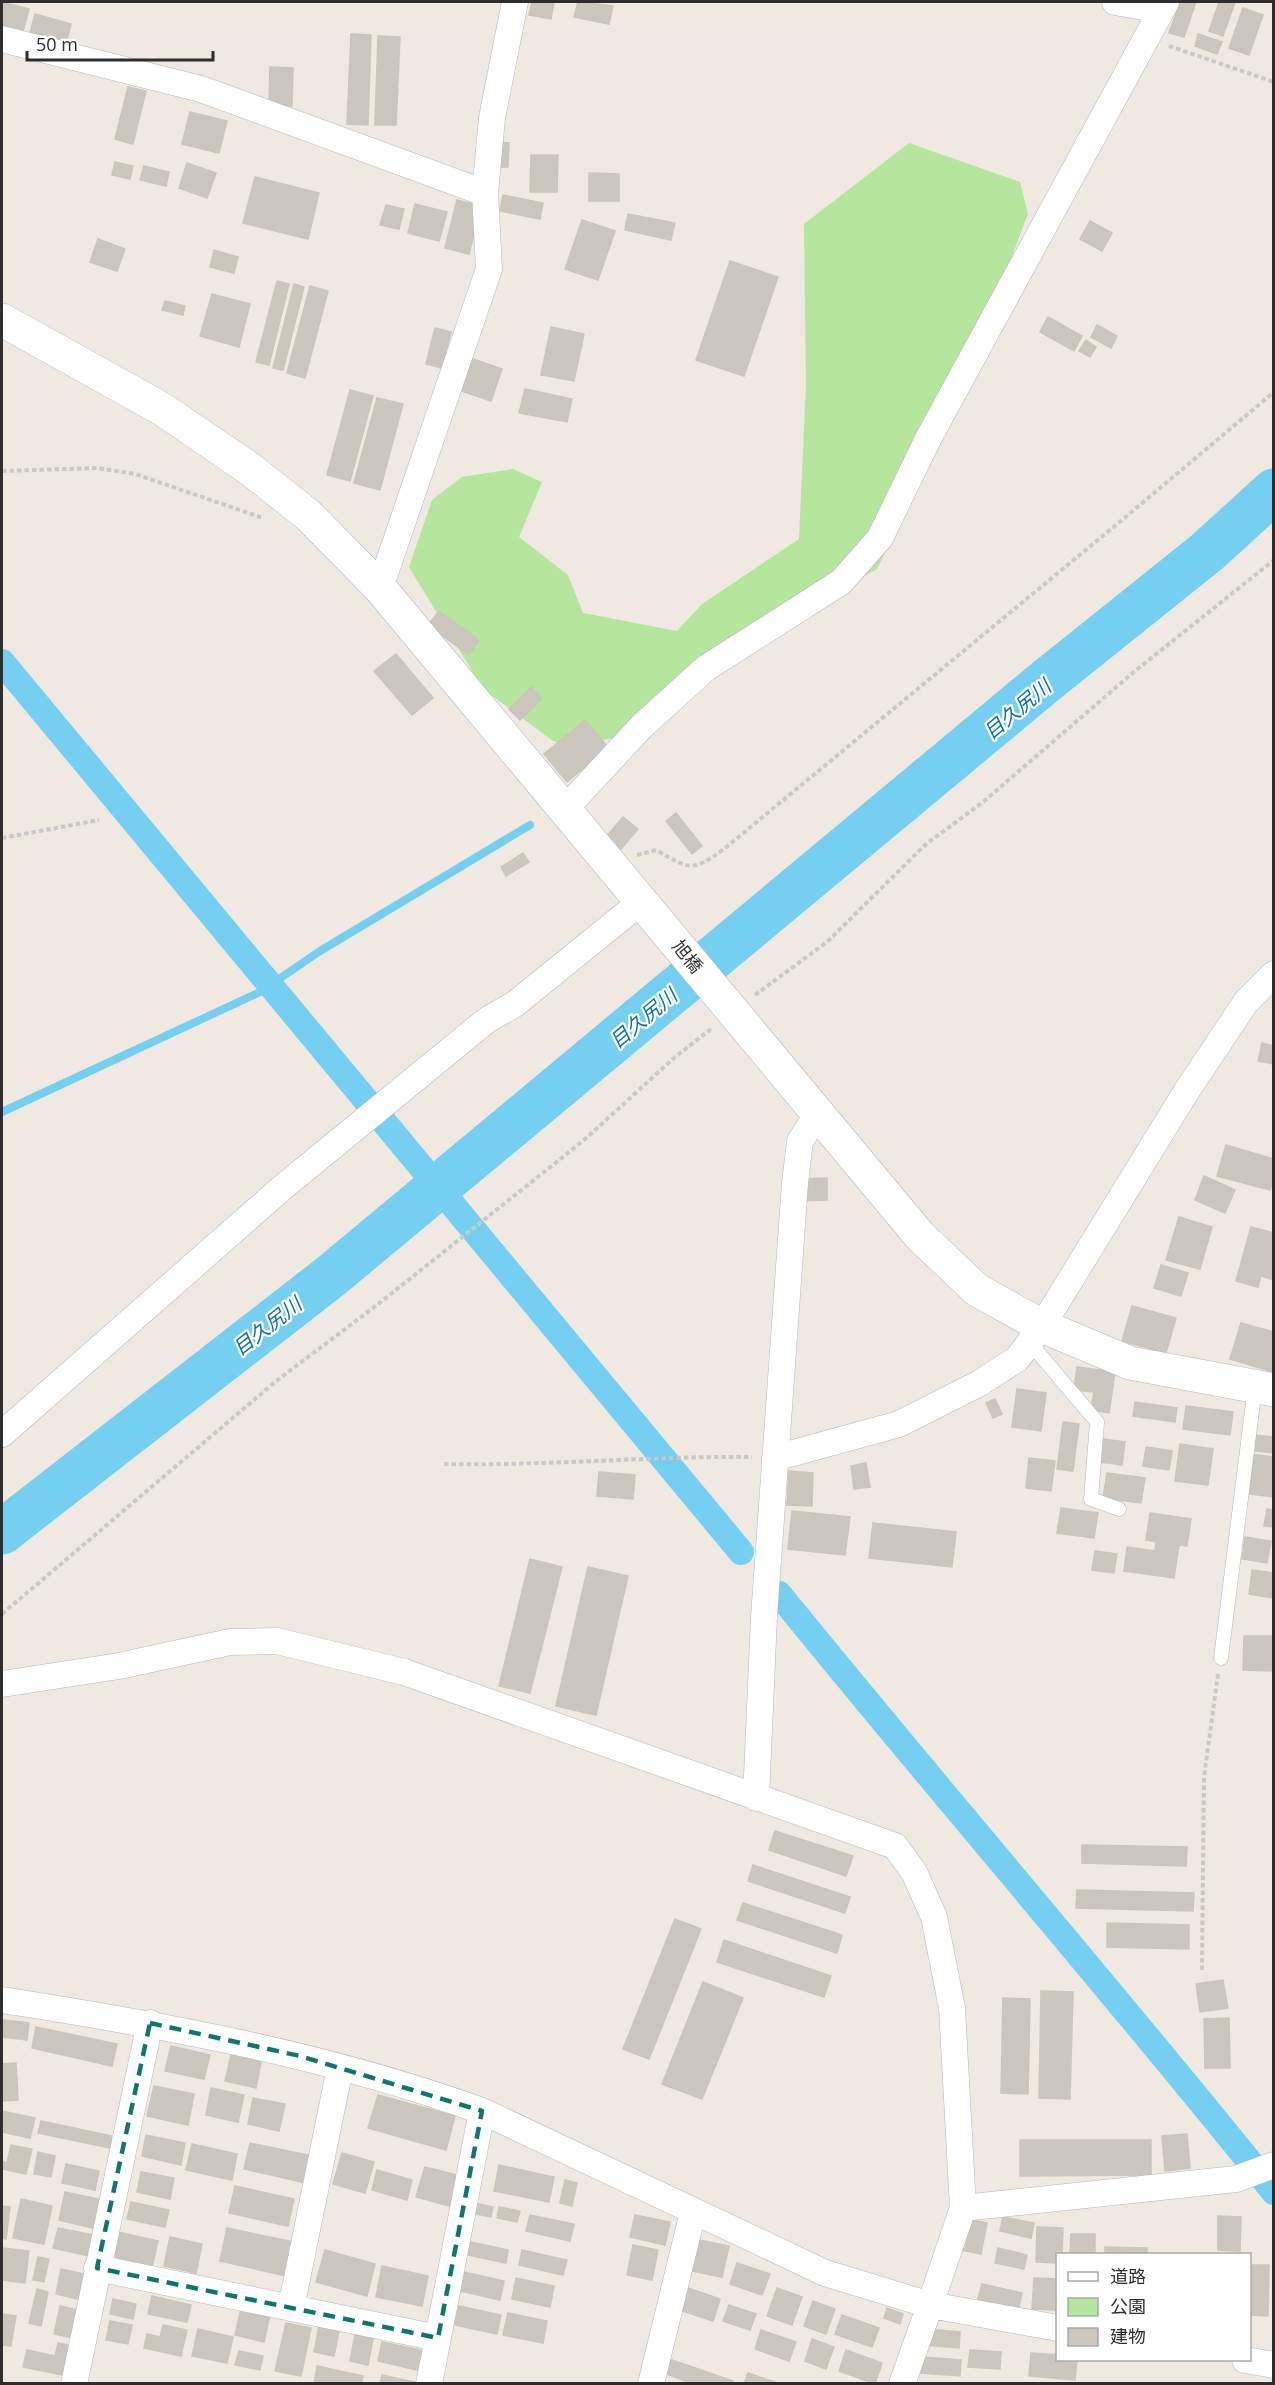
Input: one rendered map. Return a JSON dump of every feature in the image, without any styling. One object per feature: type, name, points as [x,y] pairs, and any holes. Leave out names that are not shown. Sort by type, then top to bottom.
[{"type":"street","points":[[380,588],[489,269],[485,193],[492,118],[516,2]]},
{"type":"street","points":[[565,809],[640,727],[706,668],[841,582],[880,538],[928,439],[1164,6],[1115,2]]},
{"type":"street","points":[[2,39],[201,89],[485,193]]},
{"type":"street","name":"旭橋","points":[[2,320],[162,409],[249,469],[308,515],[380,588],[920,1236],[977,1290],[1036,1335],[1130,1363],[1264,1388]]},
{"type":"street","points":[[2,1434],[283,1187],[487,1020],[515,1004],[645,904]]},
{"type":"street","points":[[775,1458],[899,1424],[980,1383],[1017,1359],[1036,1335],[1186,1092],[1246,1002],[1274,974]]},
{"type":"street","points":[[756,1798],[764,1617],[800,1142],[818,1114]]},
{"type":"street","points":[[2,1684],[119,1665],[230,1642],[277,1641],[404,1672],[895,1846],[914,1872],[934,1917],[952,2008],[963,2208],[902,2384]]},
{"type":"street","points":[[2,2000],[150,2023],[340,2068],[440,2096],[482,2111],[825,2273],[930,2305],[1056,2328]]},
{"type":"street","points":[[74,2384],[150,2023]]},
{"type":"street","points":[[291,2308],[340,2068]]},
{"type":"street","points":[[429,2384],[482,2111]]},
{"type":"street","points":[[963,2208],[1236,2179],[1270,2165]]},
{"type":"street","points":[[651,2384],[693,2212]]},
{"type":"street","points":[[97,2268],[438,2338]]},
{"type":"street","points":[[1251,2361],[1274,2365]]},
{"type":"lane","points":[[1036,1335],[1097,1422],[1091,1499],[1119,1509]]},
{"type":"lane","points":[[1221,1658],[1264,1388]]},
{"type":"path","points":[[1146,38],[1274,82]]},
{"type":"path","points":[[618,871],[632,858],[648,850],[656,850],[686,866],[695,867],[714,856],[1274,392]]},
{"type":"path","points":[[2,471],[98,468],[135,474],[271,521]]},
{"type":"path","points":[[2,1614],[275,1382],[377,1305],[583,1141],[730,1009],[827,942],[925,845],[983,802],[1135,671],[1274,560]]},
{"type":"path","points":[[2,838],[99,820]]},
{"type":"path","points":[[444,1464],[503,1465],[704,1456],[775,1458]]},
{"type":"path","points":[[1202,1970],[1204,1777],[1221,1658]]},
{"type":"highlighted area","points":[[150,2023],[300,2056],[482,2111],[438,2338],[97,2268]]},
{"type":"green space","points":[[909,143],[1020,182],[1028,214],[947,427],[877,569],[746,644],[620,737],[572,745],[553,741],[483,689],[409,567],[432,500],[462,477],[513,469],[542,482],[519,537],[568,575],[583,613],[677,631],[702,604],[799,539],[806,386],[804,224]]},
{"type":"building","points":[[2,2],[29,9],[22,35],[2,30]]},
{"type":"building","points":[[532,2],[554,2],[551,19],[529,15]]},
{"type":"building","points":[[578,2],[613,6],[609,24],[574,17]]},
{"type":"building","points":[[1180,2],[1196,2],[1184,37],[1169,33]]},
{"type":"building","points":[[1219,2],[1235,2],[1223,36],[1209,31]]},
{"type":"building","points":[[1243,8],[1263,15],[1249,55],[1229,48]]},
{"type":"building","points":[[35,14],[71,24],[65,47],[29,37]]},
{"type":"building","points":[[351,34],[371,35],[368,125],[347,124]]},
{"type":"building","points":[[1198,34],[1222,42],[1217,54],[1195,46]]},
{"type":"building","points":[[378,36],[400,37],[396,125],[375,125]]},
{"type":"building","points":[[270,67],[293,68],[292,106],[269,106]]},
{"type":"building","points":[[128,87],[146,91],[133,144],[115,139]]},
{"type":"building","points":[[190,112],[227,121],[219,153],[182,144]]},
{"type":"building","points":[[496,142],[509,143],[508,167],[495,167]]},
{"type":"building","points":[[531,155],[558,155],[557,192],[530,192]]},
{"type":"building","points":[[115,162],[133,166],[130,179],[112,175]]},
{"type":"building","points":[[187,163],[216,173],[207,198],[179,188]]},
{"type":"building","points":[[144,166],[169,172],[166,186],[140,180]]},
{"type":"building","points":[[589,173],[619,174],[619,201],[589,201]]},
{"type":"building","points":[[255,177],[319,193],[308,239],[243,223]]},
{"type":"building","points":[[503,195],[543,203],[540,219],[500,211]]},
{"type":"building","points":[[457,200],[481,206],[469,254],[445,248]]},
{"type":"building","points":[[415,204],[447,212],[439,241],[408,233]]},
{"type":"building","points":[[386,205],[404,209],[399,229],[380,225]]},
{"type":"building","points":[[628,214],[675,223],[671,240],[625,230]]},
{"type":"building","points":[[582,220],[615,231],[598,280],[565,269]]},
{"type":"building","points":[[1090,221],[1112,233],[1102,251],[1080,239]]},
{"type":"building","points":[[98,239],[125,249],[117,271],[90,262]]},
{"type":"building","points":[[214,250],[238,257],[234,273],[210,267]]},
{"type":"building","points":[[730,261],[778,277],[744,376],[696,360]]},
{"type":"building","points":[[277,281],[289,284],[269,365],[256,362]]},
{"type":"building","points":[[294,284],[304,287],[283,370],[273,368]]},
{"type":"building","points":[[310,286],[328,291],[305,378],[287,373]]},
{"type":"building","points":[[212,294],[250,304],[239,347],[200,336]]},
{"type":"building","points":[[165,301],[185,306],[183,315],[162,310]]},
{"type":"building","points":[[1048,317],[1082,336],[1074,351],[1040,332]]},
{"type":"building","points":[[1097,325],[1117,336],[1111,348],[1091,337]]},
{"type":"building","points":[[551,327],[584,334],[574,381],[541,375]]},
{"type":"building","points":[[435,328],[451,332],[442,368],[426,364]]},
{"type":"building","points":[[1086,340],[1096,347],[1090,357],[1079,351]]},
{"type":"building","points":[[467,357],[502,369],[491,401],[456,389]]},
{"type":"building","points":[[525,389],[572,399],[567,422],[519,413]]},
{"type":"building","points":[[350,390],[373,396],[350,481],[327,475]]},
{"type":"building","points":[[377,398],[403,404],[380,490],[354,483]]},
{"type":"building","points":[[439,611],[479,640],[469,655],[428,625]]},
{"type":"building","points":[[396,654],[433,698],[412,715],[374,671]]},
{"type":"building","points":[[531,687],[542,699],[520,720],[509,709]]},
{"type":"building","points":[[585,720],[608,747],[567,782],[544,754]]},
{"type":"building","points":[[676,813],[702,846],[692,854],[666,821]]},
{"type":"building","points":[[623,817],[638,829],[621,849],[606,837]]},
{"type":"building","points":[[523,853],[529,862],[506,876],[501,867]]},
{"type":"building","points":[[1262,1043],[1274,1046],[1274,1064],[1258,1061]]},
{"type":"building","points":[[1226,1145],[1274,1159],[1274,1178],[1270,1190],[1217,1176]]},
{"type":"building","points":[[1204,1176],[1235,1190],[1225,1213],[1195,1200]]},
{"type":"building","points":[[827,1178],[827,1200],[802,1201],[801,1179]]},
{"type":"building","points":[[1179,1217],[1212,1227],[1200,1269],[1166,1260]]},
{"type":"building","points":[[1251,1227],[1274,1233],[1274,1280],[1261,1276],[1258,1287],[1236,1281]]},
{"type":"building","points":[[1161,1265],[1188,1273],[1181,1296],[1154,1288]]},
{"type":"building","points":[[1132,1306],[1176,1318],[1166,1353],[1122,1341]]},
{"type":"building","points":[[1241,1323],[1274,1332],[1274,1372],[1230,1359]]},
{"type":"building","points":[[1077,1367],[1115,1372],[1109,1413],[1091,1410],[1094,1392],[1074,1390]]},
{"type":"building","points":[[1017,1389],[1046,1393],[1041,1431],[1012,1427]]},
{"type":"building","points":[[995,1399],[1002,1414],[993,1418],[986,1403]]},
{"type":"building","points":[[1135,1402],[1177,1408],[1175,1422],[1133,1416]]},
{"type":"building","points":[[1186,1406],[1233,1412],[1230,1435],[1183,1429]]},
{"type":"building","points":[[1063,1422],[1079,1424],[1073,1471],[1057,1469]]},
{"type":"building","points":[[1253,1435],[1274,1437],[1274,1453],[1250,1450]]},
{"type":"building","points":[[1103,1439],[1125,1442],[1122,1465],[1100,1462]]},
{"type":"building","points":[[1180,1444],[1213,1449],[1208,1485],[1175,1481]]},
{"type":"building","points":[[1146,1447],[1172,1451],[1169,1470],[1143,1466]]},
{"type":"building","points":[[1249,1454],[1274,1457],[1273,1497],[1243,1493]]},
{"type":"building","points":[[1029,1458],[1055,1461],[1051,1491],[1026,1488]]},
{"type":"building","points":[[866,1463],[870,1487],[854,1489],[851,1466]]},
{"type":"building","points":[[789,1471],[813,1473],[812,1506],[787,1505]]},
{"type":"building","points":[[599,1472],[635,1475],[633,1499],[597,1496]]},
{"type":"building","points":[[1107,1473],[1145,1478],[1141,1503],[1103,1498]]},
{"type":"building","points":[[1061,1508],[1098,1513],[1094,1538],[1057,1533]]},
{"type":"building","points":[[1267,1509],[1274,1510],[1274,1527],[1264,1526]]},
{"type":"building","points":[[792,1511],[850,1517],[845,1555],[788,1549]]},
{"type":"building","points":[[1150,1513],[1191,1519],[1187,1546],[1179,1545],[1174,1578],[1124,1571],[1127,1547],[1155,1551],[1156,1542],[1146,1540]]},
{"type":"building","points":[[873,1523],[956,1532],[952,1567],[869,1558]]},
{"type":"building","points":[[1245,1537],[1271,1541],[1267,1563],[1242,1559]]},
{"type":"building","points":[[1095,1551],[1117,1554],[1114,1573],[1092,1570]]},
{"type":"building","points":[[530,1559],[562,1567],[530,1693],[499,1686]]},
{"type":"building","points":[[588,1567],[628,1576],[596,1715],[556,1706]]},
{"type":"building","points":[[1252,1570],[1274,1573],[1274,1598],[1249,1594]]},
{"type":"building","points":[[1244,1636],[1274,1636],[1274,1671],[1243,1670]]},
{"type":"building","points":[[775,1831],[853,1856],[846,1876],[769,1850]]},
{"type":"building","points":[[1082,1845],[1187,1847],[1186,1866],[1082,1863]]},
{"type":"building","points":[[753,1865],[850,1897],[845,1913],[748,1881]]},
{"type":"building","points":[[1077,1890],[1194,1893],[1193,1911],[1076,1908]]},
{"type":"building","points":[[743,1903],[842,1935],[837,1953],[737,1920]]},
{"type":"building","points":[[675,1919],[701,1929],[649,2059],[623,2049]]},
{"type":"building","points":[[1107,1923],[1189,1925],[1189,1949],[1107,1947]]},
{"type":"building","points":[[724,1940],[831,1976],[824,1997],[717,1962]]},
{"type":"building","points":[[1223,1980],[1228,2008],[1200,2012],[1196,1984]]},
{"type":"building","points":[[703,1982],[743,1998],[702,2099],[662,2084]]},
{"type":"building","points":[[1041,1991],[1073,1992],[1070,2099],[1039,2098]]},
{"type":"building","points":[[1003,1998],[1030,1999],[1028,2094],[1001,2093]]},
{"type":"building","points":[[1229,2018],[1230,2068],[1205,2068],[1204,2019]]},
{"type":"building","points":[[3,2020],[29,2023],[27,2040],[2,2037]]},
{"type":"building","points":[[36,2027],[117,2044],[112,2066],[32,2048]]},
{"type":"building","points":[[171,2046],[210,2055],[204,2079],[165,2071]]},
{"type":"building","points":[[231,2055],[261,2062],[256,2088],[225,2081]]},
{"type":"building","points":[[16,2063],[18,2100],[2,2101],[2,2064]]},
{"type":"building","points":[[154,2086],[194,2094],[188,2125],[147,2116]]},
{"type":"building","points":[[211,2088],[244,2095],[238,2122],[206,2115]]},
{"type":"building","points":[[378,2095],[455,2116],[446,2150],[368,2128]]},
{"type":"building","points":[[253,2098],[285,2104],[279,2131],[248,2124]]},
{"type":"building","points":[[2,2111],[35,2118],[30,2138],[2,2132]]},
{"type":"building","points":[[41,2121],[112,2136],[110,2148],[38,2133]]},
{"type":"building","points":[[1187,2134],[1190,2168],[1165,2171],[1162,2136]]},
{"type":"building","points":[[146,2135],[185,2143],[181,2165],[142,2156]]},
{"type":"building","points":[[1020,2140],[1151,2140],[1151,2175],[1020,2176]]},
{"type":"building","points":[[250,2143],[308,2155],[302,2182],[244,2169]]},
{"type":"building","points":[[192,2144],[237,2154],[232,2180],[186,2170]]},
{"type":"building","points":[[11,2145],[32,2149],[26,2174],[2,2169],[2,2161],[7,2163]]},
{"type":"building","points":[[38,2152],[55,2156],[51,2177],[34,2174]]},
{"type":"building","points":[[342,2153],[374,2162],[365,2193],[333,2184]]},
{"type":"building","points":[[66,2164],[99,2171],[95,2190],[62,2183]]},
{"type":"building","points":[[499,2165],[554,2177],[549,2202],[494,2191]]},
{"type":"building","points":[[425,2167],[465,2177],[457,2208],[416,2197]]},
{"type":"building","points":[[377,2170],[412,2180],[407,2200],[372,2190]]},
{"type":"building","points":[[141,2172],[174,2178],[170,2199],[137,2192]]},
{"type":"building","points":[[565,2180],[577,2183],[572,2206],[560,2203]]},
{"type":"building","points":[[235,2186],[294,2199],[288,2226],[229,2213]]},
{"type":"building","points":[[65,2192],[103,2200],[97,2229],[59,2220]]},
{"type":"building","points":[[21,2199],[52,2206],[44,2244],[13,2238]]},
{"type":"building","points":[[131,2202],[169,2210],[165,2227],[127,2219]]},
{"type":"building","points":[[470,2202],[493,2207],[491,2217],[468,2212]]},
{"type":"building","points":[[2,2206],[10,2207],[6,2239],[2,2238]]},
{"type":"building","points":[[499,2207],[520,2211],[517,2222],[497,2218]]},
{"type":"building","points":[[530,2215],[574,2224],[570,2241],[526,2231]]},
{"type":"building","points":[[635,2215],[670,2222],[665,2245],[630,2237]]},
{"type":"building","points":[[1218,2216],[1241,2217],[1240,2251],[1218,2250]]},
{"type":"building","points":[[1003,2217],[1034,2223],[1031,2238],[1000,2231]]},
{"type":"building","points":[[963,2218],[987,2223],[981,2254],[956,2249]]},
{"type":"building","points":[[1037,2227],[1063,2228],[1062,2253],[1056,2253],[1056,2263],[1036,2262]]},
{"type":"building","points":[[58,2228],[94,2235],[89,2256],[53,2248]]},
{"type":"building","points":[[227,2228],[294,2242],[287,2276],[220,2261]]},
{"type":"building","points":[[118,2232],[158,2241],[152,2267],[112,2259]]},
{"type":"building","points":[[1071,2234],[1095,2234],[1095,2253],[1070,2253]]},
{"type":"building","points":[[170,2237],[202,2244],[196,2273],[164,2266]]},
{"type":"building","points":[[689,2238],[729,2246],[722,2277],[682,2269]]},
{"type":"building","points":[[466,2241],[508,2250],[506,2263],[463,2254]]},
{"type":"building","points":[[633,2245],[658,2250],[652,2280],[627,2275]]},
{"type":"building","points":[[1105,2247],[1147,2248],[1147,2253],[1105,2253]]},
{"type":"building","points":[[2,2248],[29,2251],[25,2283],[2,2280]]},
{"type":"building","points":[[998,2248],[1027,2255],[1024,2269],[995,2263]]},
{"type":"building","points":[[325,2250],[375,2264],[367,2296],[316,2282]]},
{"type":"building","points":[[522,2250],[567,2260],[563,2275],[519,2265]]},
{"type":"building","points":[[38,2257],[49,2259],[44,2282],[33,2280]]},
{"type":"building","points":[[737,2263],[770,2274],[762,2295],[730,2284]]},
{"type":"building","points":[[1251,2265],[1269,2265],[1268,2316],[1251,2315]]},
{"type":"building","points":[[382,2266],[428,2276],[422,2306],[376,2297]]},
{"type":"building","points":[[61,2269],[88,2275],[82,2300],[56,2294]]},
{"type":"building","points":[[464,2272],[504,2281],[500,2300],[460,2291]]},
{"type":"building","points":[[516,2278],[554,2286],[550,2307],[512,2299]]},
{"type":"building","points":[[1034,2278],[1056,2279],[1056,2310],[1032,2309]]},
{"type":"building","points":[[982,2284],[1022,2293],[1018,2311],[977,2302]]},
{"type":"building","points":[[685,2287],[720,2299],[713,2321],[677,2309]]},
{"type":"building","points":[[777,2288],[802,2297],[792,2325],[767,2316]]},
{"type":"building","points":[[37,2289],[48,2292],[41,2326],[29,2323]]},
{"type":"building","points":[[152,2296],[191,2305],[187,2322],[148,2314]]},
{"type":"building","points":[[113,2299],[136,2304],[133,2319],[110,2314]]},
{"type":"building","points":[[813,2301],[835,2309],[826,2334],[804,2326]]},
{"type":"building","points":[[729,2305],[756,2314],[750,2330],[723,2321]]},
{"type":"building","points":[[60,2306],[82,2311],[77,2339],[54,2334]]},
{"type":"building","points":[[459,2306],[501,2315],[497,2334],[455,2325]]},
{"type":"building","points":[[887,2308],[903,2314],[900,2324],[884,2318]]},
{"type":"building","points":[[241,2309],[270,2315],[264,2342],[235,2335]]},
{"type":"building","points":[[508,2313],[547,2321],[543,2343],[503,2335]]},
{"type":"building","points":[[2,2314],[16,2316],[11,2346],[2,2345]]},
{"type":"building","points":[[842,2315],[879,2328],[872,2347],[835,2334]]},
{"type":"building","points":[[110,2321],[132,2325],[128,2344],[106,2340]]},
{"type":"building","points":[[286,2323],[311,2328],[301,2376],[275,2371]]},
{"type":"building","points":[[163,2325],[187,2330],[181,2356],[144,2348],[147,2334],[160,2337]]},
{"type":"building","points":[[319,2326],[339,2331],[334,2356],[314,2352]]},
{"type":"building","points":[[198,2329],[233,2337],[227,2363],[192,2356]]},
{"type":"building","points":[[925,2329],[960,2332],[959,2348],[924,2345]]},
{"type":"building","points":[[761,2330],[796,2342],[789,2361],[755,2349]]},
{"type":"building","points":[[355,2335],[373,2339],[368,2365],[350,2361]]},
{"type":"building","points":[[812,2339],[834,2347],[826,2369],[805,2361]]},
{"type":"building","points":[[382,2342],[425,2351],[421,2371],[378,2361]]},
{"type":"building","points":[[58,2343],[75,2346],[68,2376],[23,2367],[27,2350],[55,2356]]},
{"type":"building","points":[[846,2350],[882,2363],[875,2384],[839,2371]]},
{"type":"building","points":[[970,2350],[1001,2352],[1000,2369],[968,2367]]},
{"type":"building","points":[[239,2351],[263,2356],[260,2370],[235,2365]]},
{"type":"building","points":[[1031,2353],[1056,2355],[1056,2361],[1077,2361],[1075,2380],[1029,2376]]},
{"type":"building","points":[[922,2357],[961,2360],[960,2376],[921,2373]]},
{"type":"building","points":[[669,2359],[733,2381],[732,2384],[693,2384],[664,2373]]},
{"type":"building","points":[[317,2366],[363,2376],[361,2384],[314,2384]]},
{"type":"building","points":[[748,2373],[778,2383],[744,2384]]},
{"type":"building","points":[[382,2375],[419,2383],[380,2384]]},
{"type":"waterway","name":"目久尻川","points":[[2,1532],[331,1276],[1046,681],[1207,552],[1274,491]]},
{"type":"waterway","points":[[2,662],[741,1552]]},
{"type":"waterway","points":[[2,1112],[260,992],[320,951],[530,825]]},
{"type":"waterway","points":[[779,1594],[1274,2192]]}]
